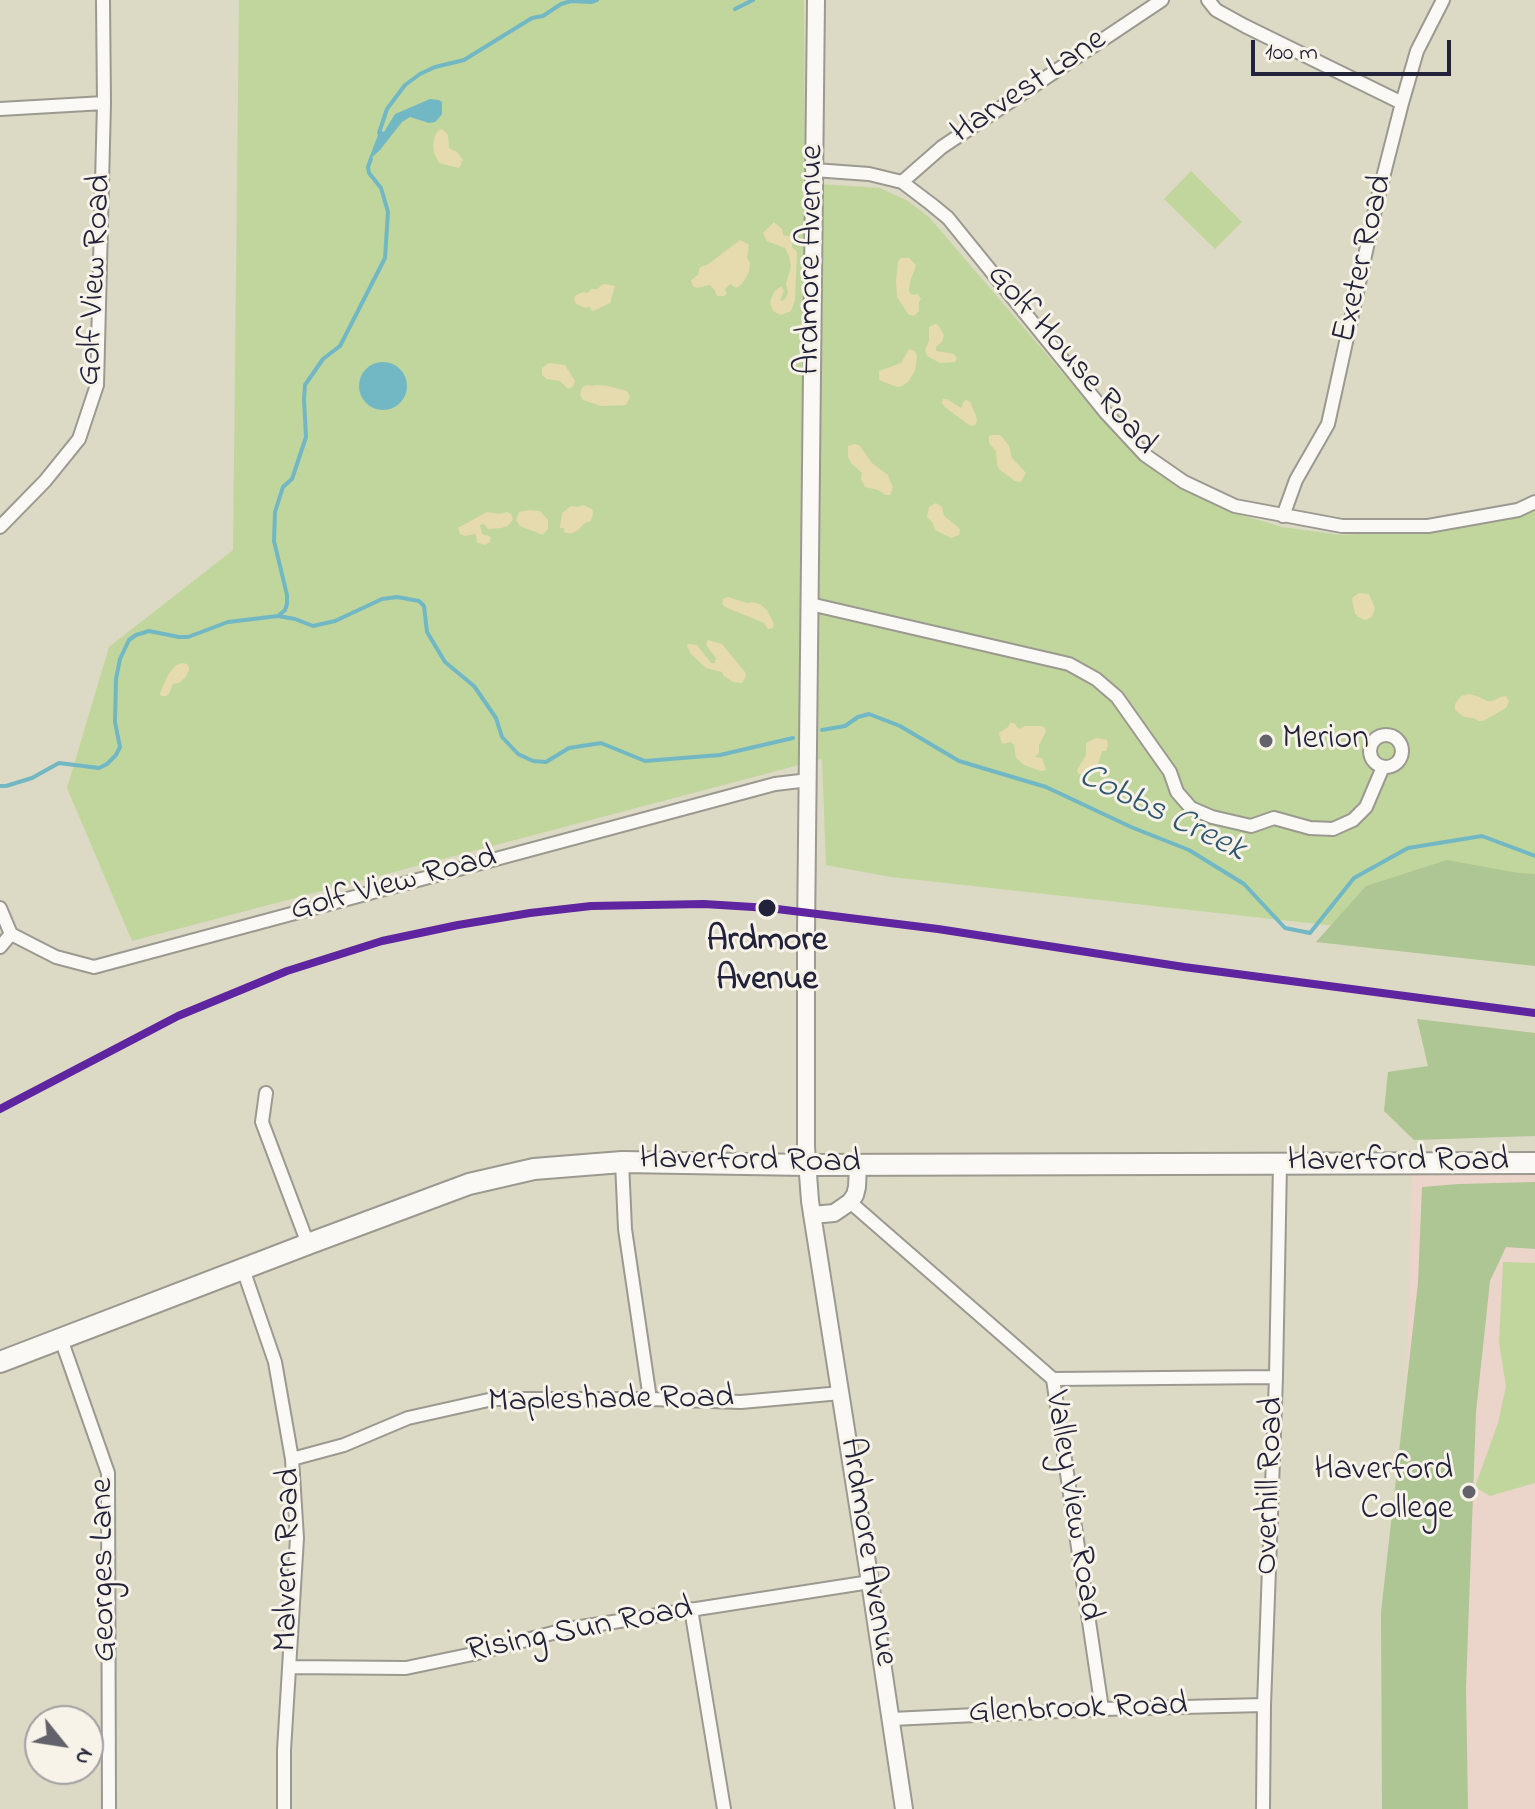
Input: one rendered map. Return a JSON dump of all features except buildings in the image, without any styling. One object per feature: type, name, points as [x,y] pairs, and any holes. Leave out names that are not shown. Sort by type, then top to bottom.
[{"type":"main road","name":"Haverford Road","points":[[0,1362],[469,1184],[534,1169],[622,1162],[807,1165],[1535,1163]]},
{"type":"street","name":"Golf View Road","points":[[0,527],[45,481],[79,439],[97,385],[104,103],[103,0]]},
{"type":"street","name":"Ardmore Avenue","points":[[816,0],[806,933],[807,1165],[812,1215],[904,1809]]},
{"type":"street","name":"Harvest Lane","points":[[902,182],[942,147],[1162,0]]},
{"type":"street","points":[[1208,0],[1216,10],[1245,26],[1402,103]]},
{"type":"street","name":"Exeter Road","points":[[1283,516],[1296,480],[1328,424],[1402,103],[1417,51],[1443,0]]},
{"type":"street","points":[[0,109],[104,103]]},
{"type":"street","name":"Golf House Road","points":[[814,170],[869,174],[902,182],[948,218],[1106,413],[1145,455],[1184,482],[1235,506],[1342,526],[1428,526],[1518,510],[1535,502]]},
{"type":"street","points":[[810,604],[1069,664],[1096,679],[1117,697],[1170,772],[1177,792],[1191,808],[1212,817],[1251,826],[1274,818],[1310,828],[1333,829],[1353,820],[1366,807],[1383,767]]},
{"type":"street","name":"Golf View Road","points":[[11,934],[56,957],[94,967],[775,784],[809,780]]},
{"type":"street","points":[[0,908],[11,934],[0,947]]},
{"type":"street","points":[[266,1093],[262,1122],[308,1244]]},
{"type":"street","points":[[622,1162],[625,1229],[650,1399]]},
{"type":"street","name":"Overhill Road","points":[[1263,1809],[1280,1164]]},
{"type":"street","points":[[812,1215],[834,1213],[850,1202],[857,1187],[858,1165]]},
{"type":"street","name":"Valley View Road","points":[[850,1202],[1053,1379],[1102,1709]]},
{"type":"street","name":"Malvern Road","points":[[243,1269],[275,1362],[292,1459],[297,1538],[284,1750],[284,1809]]},
{"type":"street","name":"Georges Lane","points":[[61,1339],[108,1473],[109,1809]]},
{"type":"street","points":[[1053,1379],[1276,1377]]},
{"type":"street","name":"Mapleshade Road","points":[[292,1459],[344,1445],[408,1418],[493,1399],[741,1402],[841,1393]]},
{"type":"street","name":"Rising Sun Road","points":[[289,1667],[406,1668],[568,1629],[870,1582]]},
{"type":"street","points":[[691,1609],[724,1809]]},
{"type":"street","name":"Glenbrook Road","points":[[892,1719],[1264,1705]]},
{"type":"shaded area","name":"Haverford College","points":[[1412,1174],[1535,1175],[1535,1809],[1394,1809]]},
{"type":"green space","points":[[239,0],[804,0],[805,183],[880,188],[908,201],[929,217],[1102,419],[1142,460],[1181,487],[1232,512],[1282,527],[1341,535],[1430,530],[1516,517],[1535,510],[1535,948],[891,877],[826,865],[822,759],[132,941],[67,788],[109,647],[233,550]]},
{"type":"green space","points":[[1191,171],[1242,222],[1215,249],[1164,199]]},
{"type":"green space","points":[[1447,860],[1535,874],[1535,966],[1316,942],[1366,886]]},
{"type":"green space","points":[[1417,1019],[1535,1033],[1535,1136],[1414,1140],[1384,1111],[1388,1072],[1428,1066]]},
{"type":"green space","points":[[1535,1182],[1535,1249],[1506,1247],[1490,1281],[1476,1412],[1466,1687],[1468,1809],[1382,1809],[1381,1612],[1418,1283],[1422,1187]]},
{"type":"green space","points":[[1503,1262],[1535,1263],[1535,1483],[1490,1496],[1475,1487],[1498,1423],[1506,1386],[1499,1343]]},
{"type":"sand","points":[[442,129],[448,135],[449,148],[463,160],[459,168],[439,163],[434,153],[435,136]]},
{"type":"sand","points":[[774,222],[782,229],[783,235],[793,237],[792,247],[797,252],[795,300],[791,311],[781,315],[773,311],[770,302],[781,286],[784,291],[780,300],[785,299],[791,266],[785,248],[767,241],[763,233]]},
{"type":"sand","points":[[740,240],[749,245],[747,257],[750,263],[742,284],[736,288],[730,284],[724,296],[717,296],[710,285],[693,286],[691,280],[698,275],[700,267]]},
{"type":"sand","points":[[909,258],[916,265],[909,292],[918,294],[921,299],[919,311],[914,316],[908,314],[897,297],[898,261]]},
{"type":"sand","points":[[606,284],[615,286],[610,303],[593,311],[576,304],[576,295]]},
{"type":"sand","points":[[935,324],[944,335],[936,351],[954,354],[957,358],[955,362],[940,363],[927,356],[925,350],[929,327]]},
{"type":"sand","points":[[909,349],[915,351],[917,357],[915,371],[908,382],[897,387],[879,380],[879,371],[901,363]]},
{"type":"sand","points":[[549,363],[565,365],[575,381],[573,386],[568,389],[560,381],[542,375],[542,368]]},
{"type":"sand","points":[[586,385],[627,391],[630,397],[626,405],[601,406],[583,400],[580,394]]},
{"type":"sand","points":[[943,399],[961,408],[964,401],[970,402],[976,416],[975,425],[971,426],[946,408]]},
{"type":"sand","points":[[989,436],[1004,439],[1012,458],[1026,473],[1021,482],[1015,481],[997,465],[996,451],[989,443]]},
{"type":"sand","points":[[855,444],[888,475],[893,488],[890,495],[865,487],[862,473],[848,457],[848,446]]},
{"type":"sand","points":[[936,503],[942,507],[944,516],[959,528],[959,535],[951,538],[935,530],[927,517],[929,507]]},
{"type":"sand","points":[[583,505],[592,509],[591,521],[571,534],[564,532],[564,528],[560,528],[562,513],[571,506]]},
{"type":"sand","points":[[540,511],[548,520],[548,529],[543,535],[520,526],[516,520],[519,512]]},
{"type":"sand","points":[[487,512],[507,512],[513,519],[502,528],[488,529],[484,524],[480,525],[482,534],[491,537],[485,545],[476,542],[475,534],[460,534],[458,528]]},
{"type":"sand","points":[[1359,593],[1369,594],[1375,608],[1372,617],[1365,620],[1355,613],[1352,600]]},
{"type":"sand","points":[[728,597],[761,605],[767,610],[773,628],[768,629],[764,623],[725,607],[723,599]]},
{"type":"sand","points":[[708,640],[722,644],[745,672],[742,683],[733,682],[722,672],[706,668],[691,654],[688,644],[697,645],[711,663],[715,663],[716,658],[706,645]]},
{"type":"sand","points":[[182,663],[189,667],[186,677],[173,684],[169,694],[161,696],[168,675]]},
{"type":"sand","points":[[1469,694],[1487,701],[1506,696],[1509,701],[1506,708],[1479,721],[1464,717],[1455,710],[1461,696]]},
{"type":"sand","points":[[1010,723],[1019,729],[1025,726],[1045,728],[1039,753],[1035,757],[1042,758],[1046,770],[1024,765],[1016,758],[1014,745],[1010,742],[1003,744],[999,733]]},
{"type":"sand","points":[[1096,738],[1107,740],[1106,751],[1102,751],[1094,768],[1078,774],[1077,770],[1086,755],[1086,743]]},
{"type":"water","points":[[430,99],[442,102],[442,114],[435,122],[410,117],[368,161],[380,130],[384,132],[395,114]]},
{"type":"water","points":[[383,362],[400,369],[407,386],[400,403],[383,410],[366,403],[359,386],[366,369]]},
{"type":"waterway","points":[[379,133],[387,109],[405,85],[420,74],[464,60],[561,4],[597,0]]},
{"type":"waterway","points":[[735,9],[753,0]]},
{"type":"waterway","points":[[278,616],[285,610],[287,595],[274,541],[275,512],[283,487],[292,479],[306,437],[305,385],[323,359],[340,346],[385,258],[388,212],[381,188],[369,173],[371,159]]},
{"type":"waterway","name":"Cobbs Creek","points":[[0,786],[32,778],[59,763],[99,768],[116,755],[120,747],[115,722],[116,679],[120,659],[129,640],[136,635],[149,631],[188,637],[228,622],[278,616],[313,626],[335,621],[382,599],[397,597],[419,601],[424,606],[427,632],[445,662],[474,686],[496,718],[502,737],[518,754],[533,761],[546,762],[569,748],[601,743],[645,761],[720,755],[793,738]]},
{"type":"waterway","name":"Cobbs Creek","points":[[822,730],[845,726],[869,714],[900,726],[959,761],[1046,787],[1189,850],[1244,884],[1285,928],[1310,933],[1354,878],[1408,848],[1482,836],[1535,856]]},
{"type":"transit line","points":[[0,1109],[178,1016],[287,971],[382,941],[458,925],[591,906],[704,904],[769,908],[1535,1013]]},
{"type":"place","name":"Merion","points":[[1266,741]]},
{"type":"place","name":"Ardmore Avenue","points":[[767,908]]},
{"type":"place","name":"Haverford College","points":[[1469,1492]]}]
